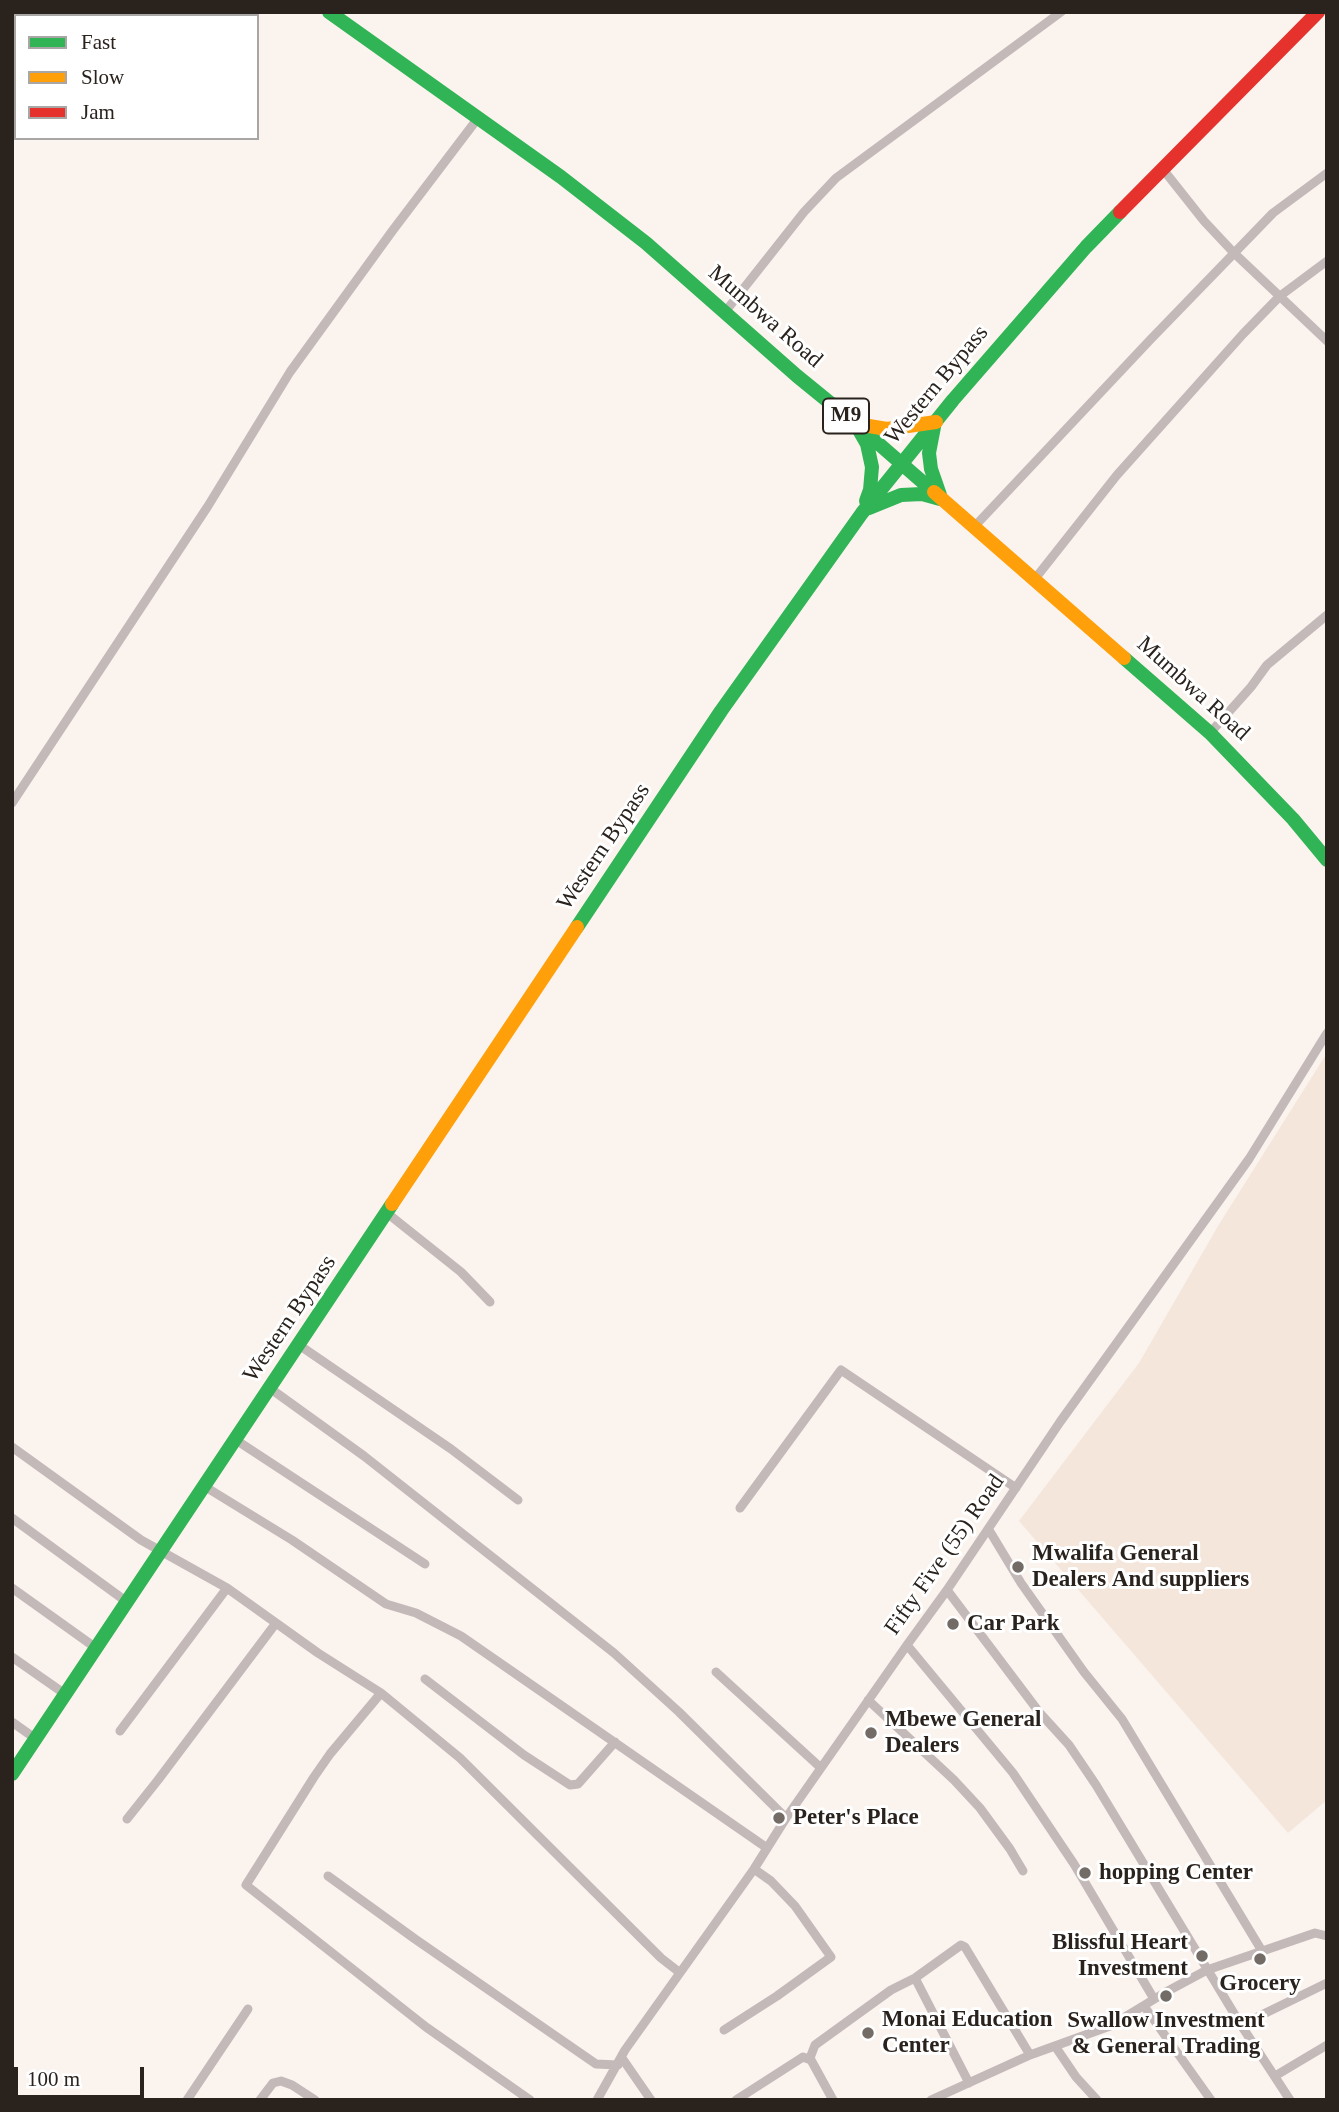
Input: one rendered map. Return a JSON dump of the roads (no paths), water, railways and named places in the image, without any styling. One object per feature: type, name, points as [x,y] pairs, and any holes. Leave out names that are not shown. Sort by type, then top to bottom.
[{"type":"main road","name":"Mumbwa Road","points":[[329,12],[561,177],[646,243],[1210,733],[1327,860]]},
{"type":"main road","name":"Western Bypass","points":[[12,1774],[721,711],[862,513],[901,463],[1054,283],[1162,168],[1318,12]]},
{"type":"main road","points":[[856,424],[904,428],[936,422],[929,453],[931,469],[942,499]]},
{"type":"main road","points":[[856,424],[867,444],[872,467],[870,490],[862,513]]},
{"type":"main road","points":[[862,513],[901,495],[922,494],[942,499]]},
{"type":"street","points":[[725,312],[804,212],[836,178],[1060,12]]},
{"type":"street","points":[[12,803],[208,506],[290,372],[478,118]]},
{"type":"street","points":[[1162,168],[1204,221],[1234,253],[1327,341]]},
{"type":"street","points":[[974,527],[1273,213],[1327,173]]},
{"type":"street","points":[[1034,580],[1117,475],[1243,334],[1280,296],[1327,261]]},
{"type":"street","points":[[1210,733],[1267,665],[1327,615]]},
{"type":"street","name":"Fifty Five (55) Road","points":[[597,2100],[625,2050],[989,1530],[1067,1412],[1249,1159],[1327,1033]]},
{"type":"street","points":[[387,1213],[461,1272],[490,1302]]},
{"type":"street","points":[[299,1345],[451,1449],[518,1500]]},
{"type":"street","points":[[740,1508],[841,1370],[1016,1488]]},
{"type":"street","points":[[271,1389],[364,1456],[614,1653],[679,1712],[786,1818]]},
{"type":"street","points":[[236,1440],[425,1564]]},
{"type":"street","points":[[12,1447],[161,1552],[227,1588],[381,1693],[460,1759],[661,1958],[679,1972]]},
{"type":"street","points":[[204,1486],[305,1548],[386,1604],[416,1613],[461,1636],[767,1848]]},
{"type":"street","points":[[12,1518],[127,1602]]},
{"type":"street","points":[[989,1530],[1021,1583],[1084,1672],[1122,1719],[1262,1951]]},
{"type":"street","points":[[12,1588],[96,1648]]},
{"type":"street","points":[[120,1731],[227,1588]]},
{"type":"street","points":[[947,1590],[1038,1712],[1069,1745],[1290,2100]]},
{"type":"street","points":[[127,1819],[276,1623]]},
{"type":"street","points":[[907,1645],[1019,1783],[1074,1864],[1154,1999]]},
{"type":"street","points":[[12,1657],[65,1694]]},
{"type":"street","points":[[716,1672],[821,1768]]},
{"type":"street","points":[[425,1679],[524,1755],[570,1785],[578,1784],[615,1742]]},
{"type":"street","points":[[381,1693],[314,1777],[246,1885],[426,2027],[530,2100]]},
{"type":"street","points":[[868,1700],[954,1780],[980,1808],[1023,1871]]},
{"type":"street","points":[[12,1722],[36,1739]]},
{"type":"street","points":[[724,2030],[831,1957],[795,1906],[771,1881],[754,1869]]},
{"type":"street","points":[[328,1876],[596,2064],[620,2061],[651,2100]]},
{"type":"street","points":[[931,2100],[1030,2055],[1110,2026],[1207,1970],[1315,1933],[1327,1936]]},
{"type":"street","points":[[810,2059],[815,2045],[891,1990],[915,1978],[961,1945],[965,1947],[1030,2055]]},
{"type":"street","points":[[915,1978],[969,2083]]},
{"type":"street","points":[[1241,2025],[1327,1983]]},
{"type":"street","points":[[1144,2006],[1211,2100]]},
{"type":"street","points":[[187,2100],[248,2009]]},
{"type":"street","points":[[1275,2076],[1327,2045]]},
{"type":"street","points":[[1055,2046],[1076,2077],[1097,2100]]},
{"type":"street","points":[[736,2100],[803,2057],[810,2059],[833,2100]]},
{"type":"street","points":[[260,2100],[273,2083],[282,2081],[315,2100]]},
{"type":"place","name":"Mwalifa General Dealers And suppliers","points":[[1018,1567]]},
{"type":"place","name":"Car Park","points":[[953,1624]]},
{"type":"place","name":"Mbewe General Dealers","points":[[871,1733]]},
{"type":"place","name":"Peter's Place","points":[[779,1818]]},
{"type":"place","name":"hopping Center","points":[[1085,1873]]},
{"type":"place","name":"Blissful Heart Investment","points":[[1202,1956]]},
{"type":"place","name":"Grocery","points":[[1260,1959]]},
{"type":"place","name":"Swallow Investment & General Trading","points":[[1166,1996]]},
{"type":"place","name":"Monai Education Center","points":[[868,2033]]}]
